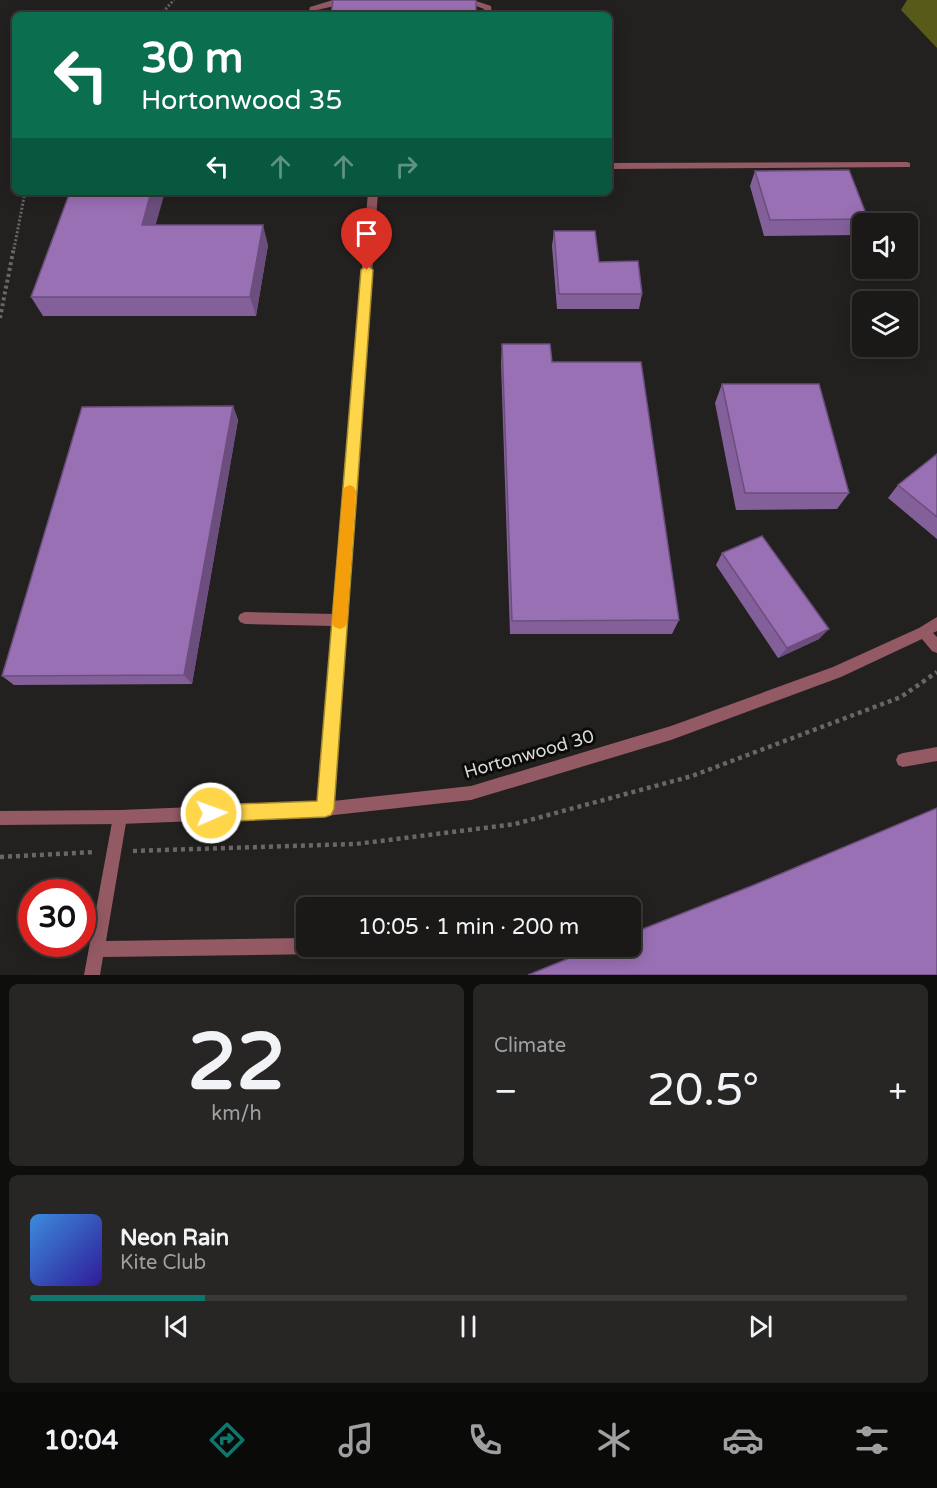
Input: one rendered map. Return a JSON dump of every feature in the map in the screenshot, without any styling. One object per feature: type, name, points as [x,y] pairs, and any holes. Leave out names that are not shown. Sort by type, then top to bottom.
[{"type":"street","points":[[312,12],[313,9],[336,2],[359,2]]},
{"type":"street","points":[[450,2],[472,2],[488,8],[488,12]]},
{"type":"street","points":[[612,166],[907,165]]},
{"type":"street","points":[[325,809],[373,195]]},
{"type":"street","points":[[245,618],[340,620]]},
{"type":"street","name":"Hortonwood 30","points":[[0,818],[120,817],[325,809],[471,793],[671,733],[836,672],[924,632],[937,623]]},
{"type":"street","points":[[924,632],[937,647]]},
{"type":"street","points":[[903,760],[937,754]]},
{"type":"street","points":[[120,817],[96,949],[296,946]]},
{"type":"street","points":[[92,975],[95,957]]},
{"type":"path","points":[[162,12],[174,0]]},
{"type":"path","points":[[0,318],[24,195]]},
{"type":"shaded area","points":[[907,0],[937,0],[937,48],[901,10]]},
{"type":"building","points":[[333,0],[476,0],[476,12],[331,12]]},
{"type":"building","points":[[849,170],[866,213],[852,213],[852,219],[770,220],[755,171]]},
{"type":"building","points":[[69,195],[150,195],[142,225],[263,225],[250,297],[31,297]]},
{"type":"building","points":[[554,231],[595,231],[599,262],[638,261],[642,294],[559,294]]},
{"type":"building","points":[[502,344],[550,344],[552,362],[641,362],[679,620],[512,621]]},
{"type":"building","points":[[722,384],[819,384],[849,493],[745,493]]},
{"type":"building","points":[[233,406],[184,675],[2,676],[82,407]]},
{"type":"building","points":[[937,454],[937,517],[898,485]]},
{"type":"building","points":[[762,536],[829,629],[787,648],[722,553]]},
{"type":"building","points":[[937,808],[937,975],[528,975],[572,957],[641,957],[641,930]]},
{"type":"slow traffic","points":[[340,622],[350,491]]},
{"type":"route","points":[[211,813],[325,809],[367,270]]}]
